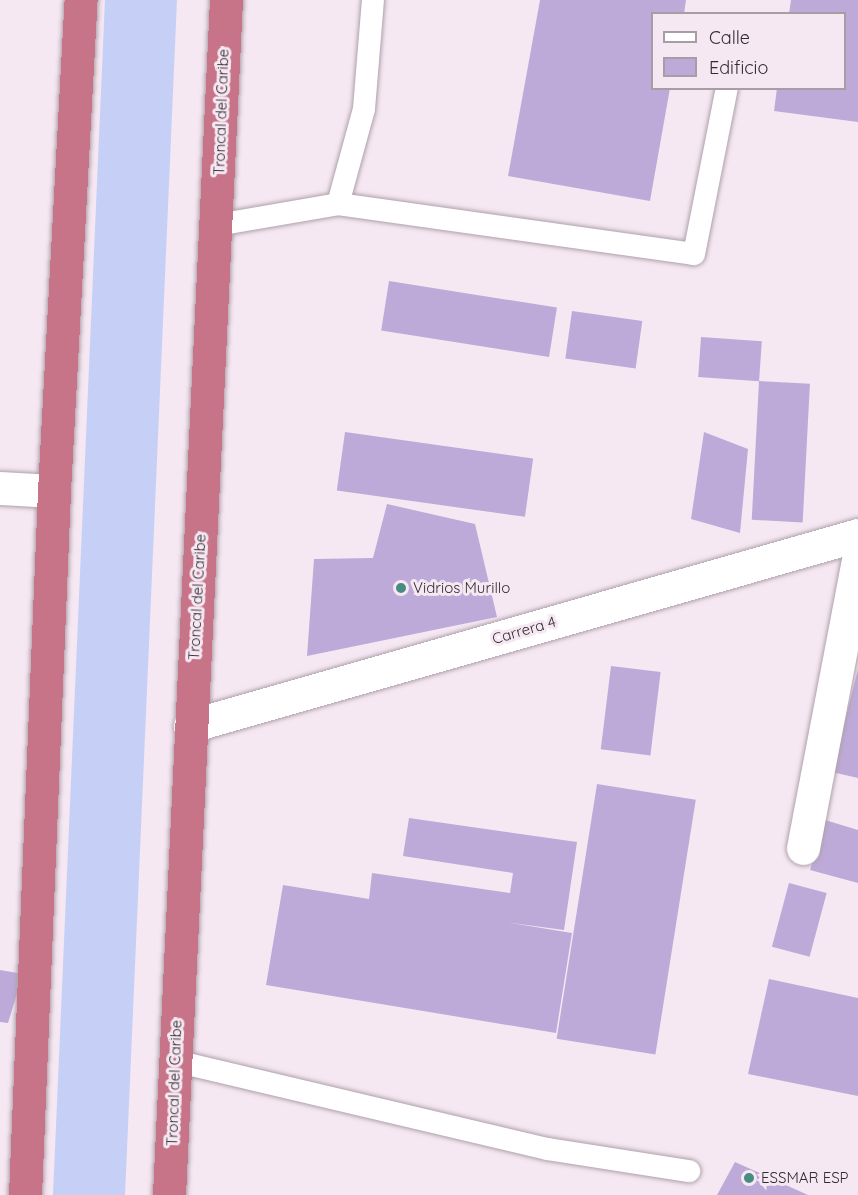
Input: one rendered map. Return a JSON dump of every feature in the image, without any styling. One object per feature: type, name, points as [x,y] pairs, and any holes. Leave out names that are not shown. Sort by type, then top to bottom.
[{"type":"highway","points":[[25,1195],[54,491],[81,0]]},
{"type":"highway","name":"Troncal del Caribe","points":[[170,1195],[190,726],[217,225],[226,0]]},
{"type":"street","points":[[0,488],[54,491]]},
{"type":"street","name":"Carrera 4","points":[[190,726],[858,535]]},
{"type":"street","points":[[803,848],[858,559]]},
{"type":"lane","points":[[338,204],[364,109],[373,0]]},
{"type":"lane","points":[[217,225],[338,204],[694,254],[727,90]]},
{"type":"lane","points":[[175,1061],[548,1149],[689,1171]]},
{"type":"building","points":[[540,0],[686,0],[684,12],[651,12],[651,90],[670,90],[650,201],[508,176]]},
{"type":"building","points":[[791,0],[858,0],[858,122],[774,111],[777,90],[846,90],[846,12],[789,12]]},
{"type":"building","points":[[389,281],[557,308],[549,357],[381,330]]},
{"type":"building","points":[[572,311],[642,321],[636,368],[565,359]]},
{"type":"building","points":[[701,337],[762,341],[759,381],[698,377]]},
{"type":"building","points":[[759,381],[810,384],[803,522],[752,520]]},
{"type":"building","points":[[345,432],[533,458],[525,517],[337,490]]},
{"type":"building","points":[[704,432],[748,449],[740,533],[691,519]]},
{"type":"building","name":"Vidrios Murillo","points":[[387,504],[475,524],[497,617],[307,656],[314,559],[373,558]]},
{"type":"building","points":[[611,666],[661,672],[650,755],[601,749]]},
{"type":"building","points":[[858,669],[858,778],[832,772]]},
{"type":"building","points":[[597,784],[696,800],[655,1054],[557,1039]]},
{"type":"building","points":[[409,818],[577,842],[564,930],[505,922],[572,933],[556,1033],[266,985],[283,885],[369,899],[372,873],[510,893],[513,873],[403,856]]},
{"type":"building","points":[[825,820],[858,830],[858,883],[810,870]]},
{"type":"building","points":[[789,883],[827,893],[810,957],[772,947]]},
{"type":"building","points":[[0,970],[23,974],[8,1023],[0,1022]]},
{"type":"building","points":[[769,979],[858,998],[858,1096],[748,1074]]},
{"type":"building","name":"ESSMAR ESP","points":[[735,1162],[808,1195],[717,1195]]},
{"type":"waterway","points":[[89,1195],[141,0]]},
{"type":"place","name":"Vidrios Murillo","points":[[401,588]]},
{"type":"place","name":"ESSMAR ESP","points":[[749,1178]]}]
